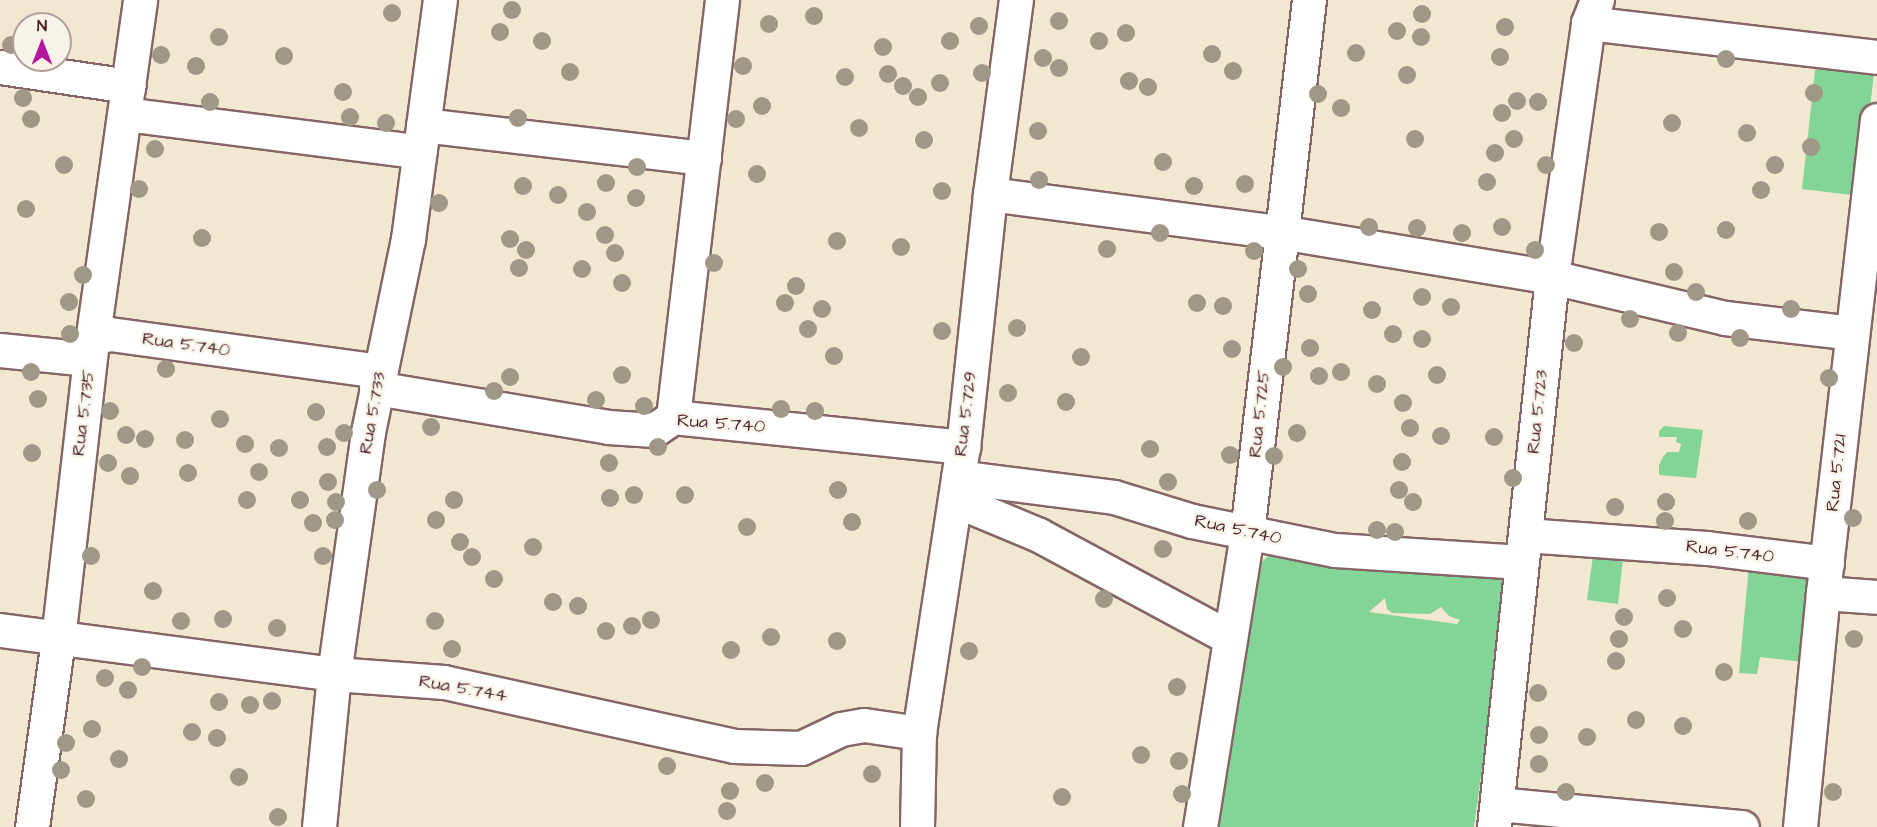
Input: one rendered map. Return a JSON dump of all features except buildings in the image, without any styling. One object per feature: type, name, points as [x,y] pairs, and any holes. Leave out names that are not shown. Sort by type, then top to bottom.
[{"type":"street","name":"Rua 5.735","points":[[32,827],[58,639],[92,342],[140,0]]},
{"type":"street","name":"Rua 5.733","points":[[319,827],[334,674],[378,379],[396,310],[440,0]]},
{"type":"street","points":[[673,417],[722,0]]},
{"type":"street","name":"Rua 5.729","points":[[917,827],[919,733],[959,475],[990,194],[1016,0]]},
{"type":"street","name":"Rua 5.725","points":[[1200,827],[1247,533],[1308,0]]},
{"type":"street","points":[[1593,12],[1877,57]]},
{"type":"street","name":"Rua 5.723","points":[[1495,815],[1552,277],[1593,12]]},
{"type":"street","points":[[0,67],[127,100],[422,139],[704,158]]},
{"type":"street","name":"Rua 5.721","points":[[1800,827],[1825,578],[1862,316],[1877,120]]},
{"type":"street","points":[[990,194],[1280,232],[1552,277],[1725,318],[1862,316]]},
{"type":"street","name":"Rua 5.740","points":[[0,350],[79,358],[92,342],[100,336],[110,334],[378,379],[608,427],[654,430],[673,417],[959,475],[1114,497],[1192,521],[1335,550],[1707,548],[1825,578],[1877,597]]},
{"type":"street","points":[[959,475],[1039,535],[1230,638]]},
{"type":"street","name":"Rua 5.744","points":[[0,630],[334,674],[444,682],[734,746],[801,748],[841,729],[864,725],[919,733]]},
{"type":"street","points":[[1495,815],[1742,827]]},
{"type":"green space","points":[[1816,62],[1874,73],[1860,196],[1802,189]]},
{"type":"green space","points":[[1664,426],[1703,430],[1696,478],[1659,475],[1659,465],[1663,457],[1667,452],[1679,452],[1681,444],[1676,442],[1677,437],[1659,437],[1659,431]]},
{"type":"green space","points":[[1594,548],[1624,549],[1618,604],[1587,600]]},
{"type":"green space","points":[[1280,551],[1488,568],[1503,582],[1508,606],[1499,643],[1474,827],[1216,827],[1250,574],[1270,554]],"holes":[[[1385,598],[1387,609],[1392,613],[1430,614],[1441,607],[1449,616],[1460,620],[1457,624],[1369,612]]]},
{"type":"green space","points":[[1749,565],[1814,574],[1803,662],[1760,657],[1757,674],[1739,673]]}]
